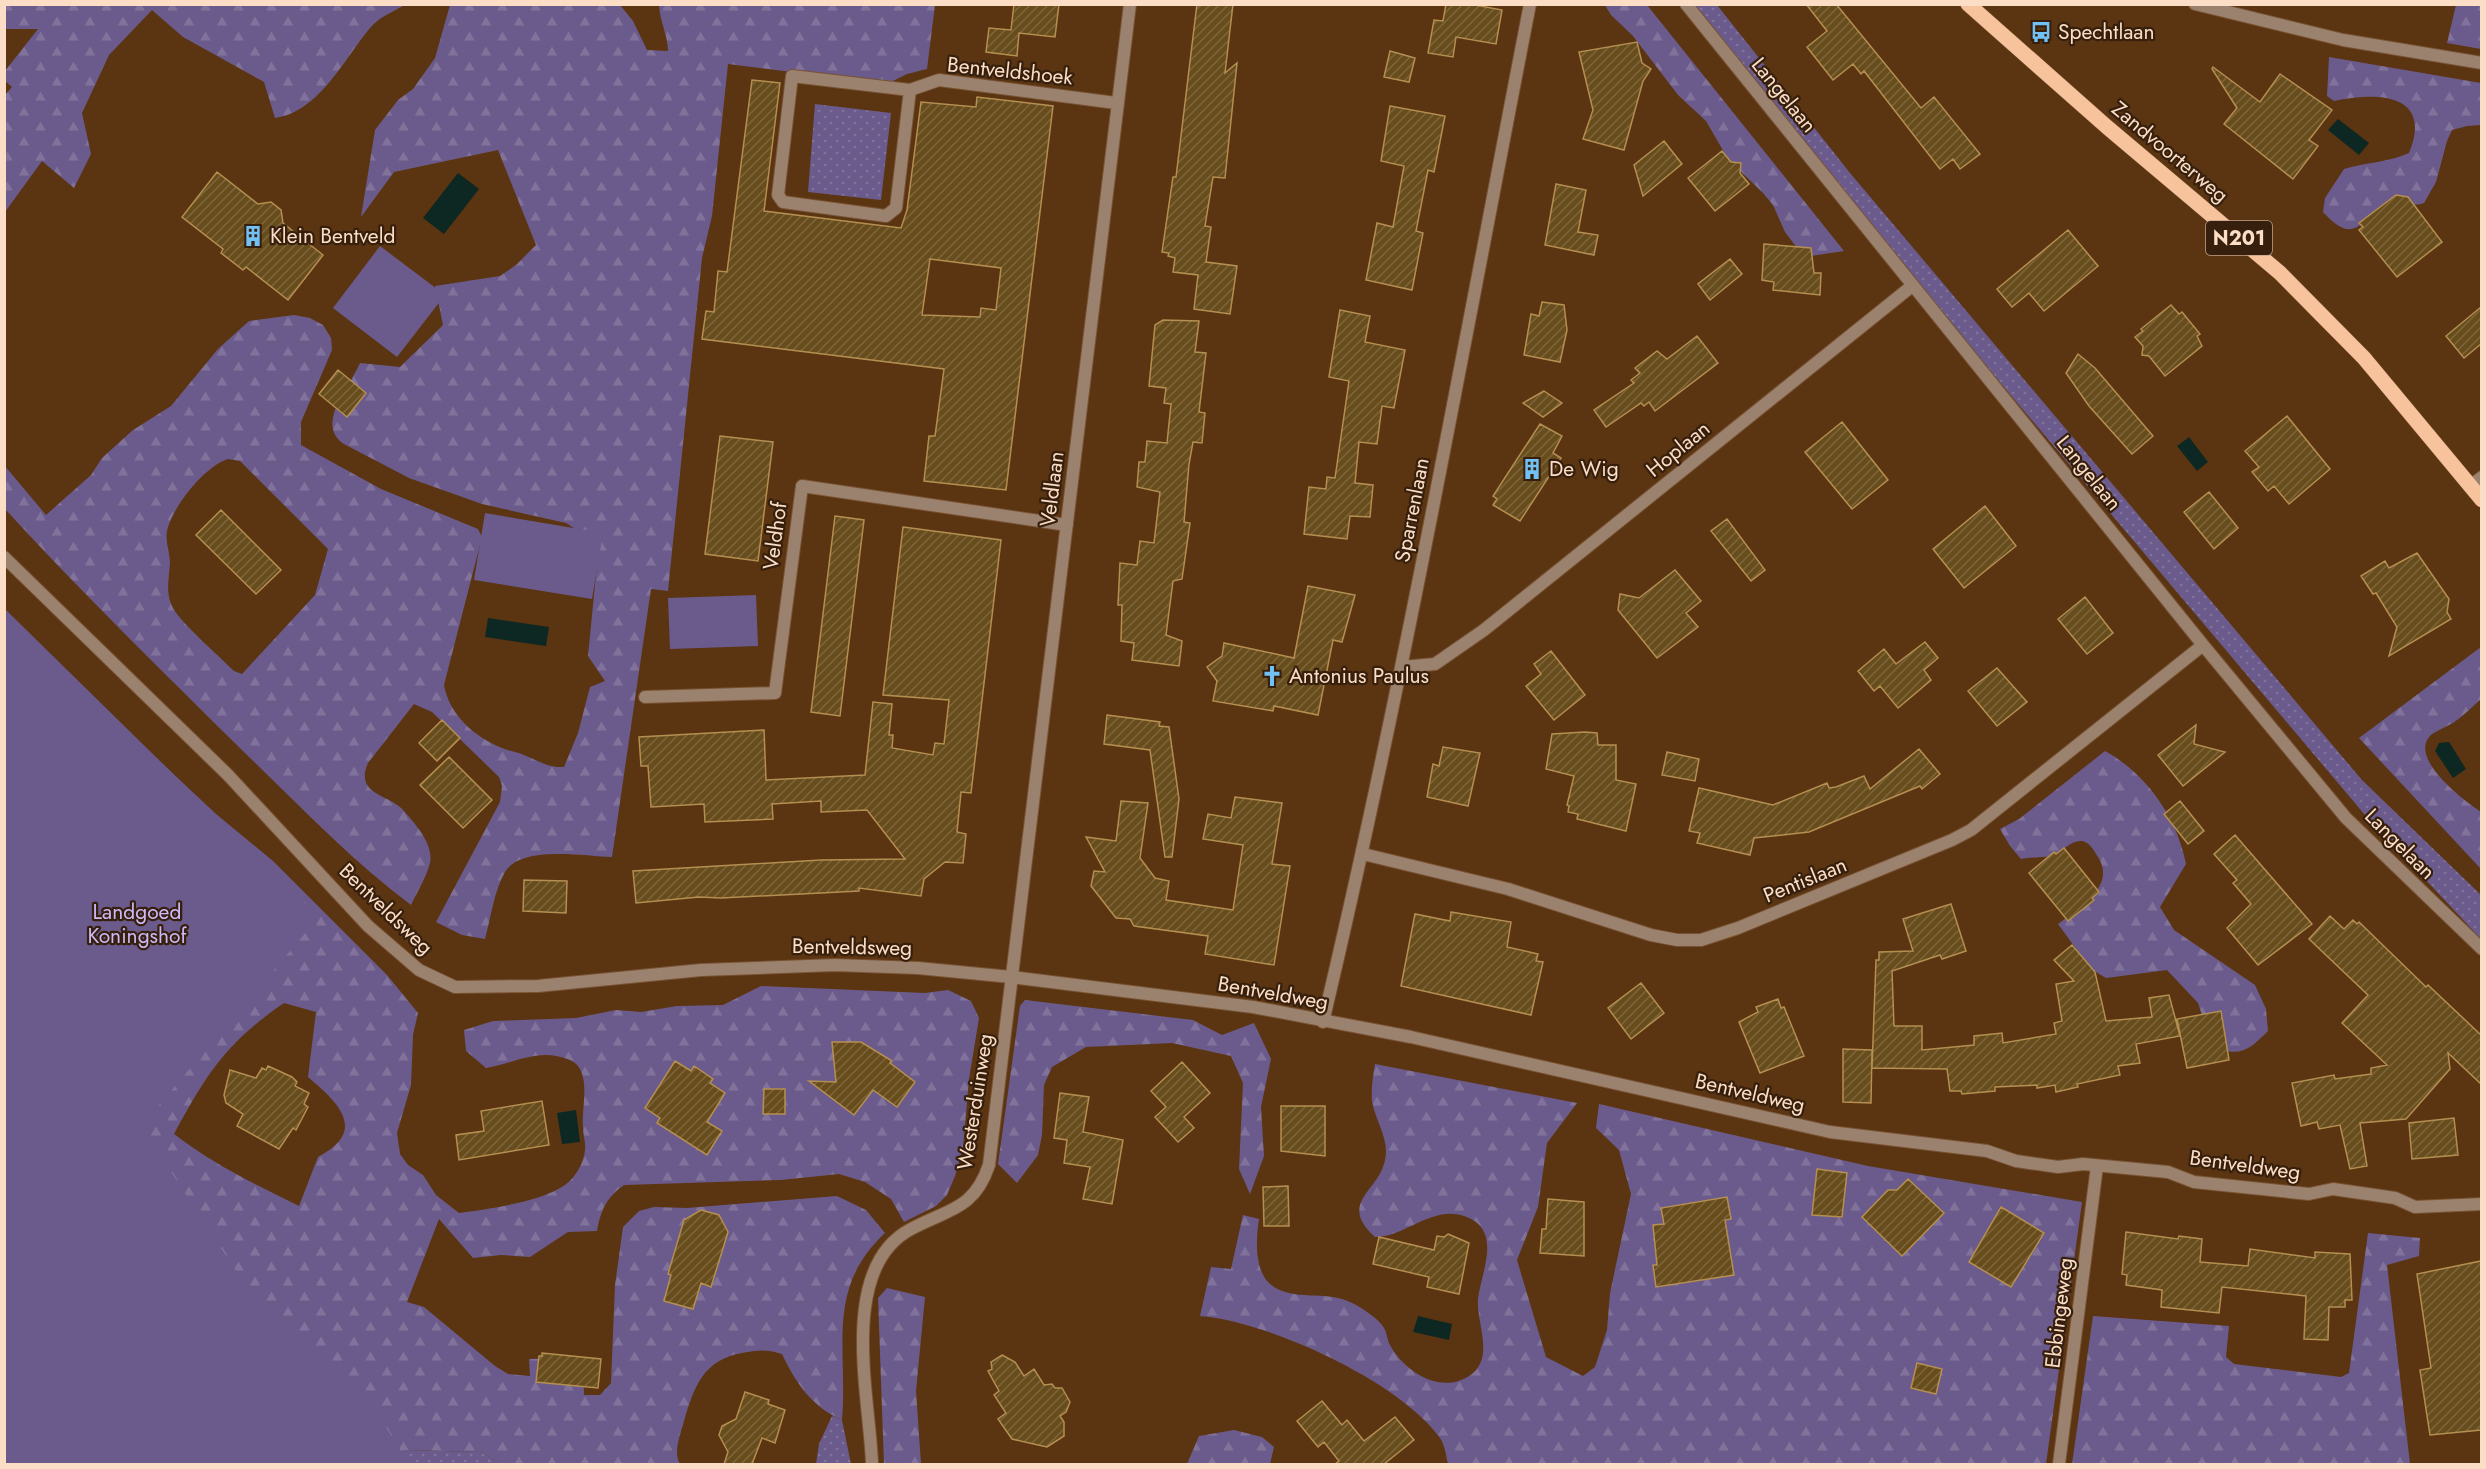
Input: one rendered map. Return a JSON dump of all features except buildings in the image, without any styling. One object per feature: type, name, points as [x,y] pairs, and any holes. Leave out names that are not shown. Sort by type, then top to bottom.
[{"type":"main road","name":"Zandvoorterweg","points":[[1973,6],[2107,128],[2280,273],[2364,358],[2476,481],[2481,500]]},
{"type":"street","name":"Veldlaan","points":[[1011,977],[1116,103],[1130,4]]},
{"type":"street","name":"Sparrenlaan","points":[[1323,1022],[1363,854],[1372,798],[1402,667],[1530,4]]},
{"type":"street","name":"Langelaan","points":[[1686,4],[2203,645],[2346,818],[2481,949]]},
{"type":"street","points":[[2195,4],[2343,40],[2481,63]]},
{"type":"street","name":"Bentveldshoek","points":[[910,90],[896,208],[886,216],[783,202],[778,195],[792,76],[910,90],[939,80],[1116,103]]},
{"type":"street","name":"Hoplaan","points":[[1402,667],[1435,664],[1484,630],[1912,286]]},
{"type":"street","name":"Veldhof","points":[[645,697],[775,693],[802,486],[1067,525]]},
{"type":"street","name":"Bentveldsweg","points":[[4,557],[228,775],[368,926],[419,970],[440,981],[455,987],[474,989],[577,984],[655,974],[753,966],[835,964],[918,968],[1011,977]]},
{"type":"street","name":"Pentislaan","points":[[1363,854],[1508,889],[1651,935],[1677,940],[1701,940],[1738,928],[1952,840],[1971,830],[2120,708],[2203,645]]},
{"type":"street","name":"Bentveldweg","points":[[1011,977],[1253,1007],[1422,1039],[1830,1132],[1987,1151],[2016,1161],[2058,1167],[2097,1166],[2168,1172],[2194,1182],[2309,1194],[2333,1190],[2395,1198],[2415,1207],[2481,1204]]},
{"type":"street","name":"Westerduinweg","points":[[872,1464],[864,1380],[864,1306],[868,1286],[877,1264],[902,1235],[961,1206],[977,1191],[984,1179],[989,1165],[1011,977]]},
{"type":"street","name":"Ebbingeweg","points":[[2059,1464],[2097,1166]]},
{"type":"green space","points":[[5,4],[404,5],[374,24],[318,95],[291,114],[275,118],[264,82],[183,37],[152,10],[109,55],[82,113],[91,154],[74,188],[42,161],[5,212],[5,95],[12,87],[5,81],[5,71],[38,29],[5,29]]},
{"type":"green space","points":[[450,5],[620,5],[633,21],[647,50],[668,51],[659,5],[935,5],[927,69],[907,74],[887,84],[728,64],[712,216],[702,258],[668,591],[651,589],[612,857],[570,854],[539,855],[513,864],[505,872],[498,887],[485,939],[462,935],[436,922],[500,802],[502,786],[499,777],[432,712],[414,704],[368,763],[365,774],[369,788],[404,811],[423,835],[429,849],[430,863],[411,905],[347,852],[307,813],[124,634],[5,509],[4,465],[46,515],[91,475],[102,458],[133,430],[171,406],[218,349],[249,321],[294,315],[310,318],[323,325],[331,338],[332,350],[301,422],[301,445],[381,489],[478,529],[482,537],[444,685],[447,696],[457,715],[482,738],[544,764],[564,767],[578,733],[590,687],[605,681],[588,656],[599,544],[566,523],[482,504],[409,478],[344,444],[336,436],[333,426],[337,405],[360,363],[400,367],[443,325],[435,286],[500,276],[516,265],[536,245],[498,150],[394,172],[361,217],[375,130],[398,100],[413,89],[435,58]],"holes":[[[228,459],[240,461],[328,549],[315,595],[242,674],[234,671],[201,640],[173,608],[168,592],[170,563],[167,543],[170,521],[191,489],[219,463]]]},
{"type":"green space","points":[[1605,5],[1647,5],[1844,251],[1804,257],[1785,232],[1773,205],[1728,159],[1706,121],[1678,95],[1633,36],[1611,15]]},
{"type":"green space","points":[[1694,5],[1717,5],[1850,173],[2362,780],[2481,895],[2481,939],[2365,815],[1933,303]]},
{"type":"green space","points":[[2456,5],[2481,5],[2481,49],[2447,43]]},
{"type":"green space","points":[[2329,57],[2481,83],[2481,125],[2452,130],[2436,182],[2424,203],[2415,205],[2392,203],[2350,229],[2343,228],[2323,212],[2325,198],[2344,169],[2393,159],[2409,153],[2415,133],[2414,118],[2407,107],[2396,101],[2382,97],[2367,97],[2334,101],[2327,96]]},
{"type":"green space","points":[[815,104],[891,113],[881,200],[808,192]]},
{"type":"green space","points":[[380,246],[445,295],[397,357],[333,308]]},
{"type":"green space","points":[[485,513],[603,533],[592,599],[474,580]]},
{"type":"green space","points":[[756,595],[758,646],[670,649],[668,598]]},
{"type":"green space","name":"Landgoed Koningshof","points":[[5,609],[319,917],[141,1126],[257,1303],[362,1389],[409,1464],[5,1464]]},
{"type":"green space","points":[[4,615],[216,814],[273,861],[387,975],[418,1013],[413,1035],[411,1085],[397,1133],[400,1154],[408,1165],[423,1175],[436,1195],[459,1213],[514,1204],[555,1191],[569,1182],[575,1174],[583,1160],[585,1147],[584,1081],[577,1065],[559,1056],[548,1055],[528,1057],[486,1068],[466,1051],[464,1030],[493,1021],[576,1018],[616,1010],[641,1012],[677,1006],[723,1005],[761,986],[925,993],[948,990],[971,1001],[979,1018],[969,1079],[963,1148],[955,1176],[947,1195],[936,1206],[904,1222],[891,1199],[865,1182],[839,1174],[781,1180],[624,1185],[605,1205],[597,1231],[568,1232],[530,1257],[501,1255],[473,1258],[439,1219],[407,1302],[424,1307],[495,1366],[508,1374],[530,1376],[529,1359],[583,1358],[584,1395],[600,1395],[611,1383],[615,1285],[623,1227],[639,1211],[654,1207],[687,1208],[837,1196],[866,1210],[885,1233],[866,1254],[854,1276],[847,1298],[842,1344],[842,1420],[831,1415],[813,1401],[799,1384],[782,1354],[757,1351],[742,1353],[718,1362],[702,1377],[696,1386],[679,1438],[677,1454],[680,1464],[500,1464],[481,1452],[405,1450],[389,1464],[168,1314]],"holes":[[[284,1003],[316,1012],[308,1077],[338,1107],[345,1127],[342,1137],[333,1147],[318,1157],[299,1206],[219,1164],[174,1134],[208,1076],[232,1046],[247,1032]]]},
{"type":"green space","points":[[2481,647],[2481,699],[2453,723],[2432,734],[2426,744],[2426,754],[2441,778],[2481,812],[2481,869],[2359,738]]},
{"type":"green space","points":[[2105,751],[2134,772],[2147,785],[2167,814],[2182,847],[2186,864],[2160,907],[2174,930],[2255,985],[2266,1009],[2268,1031],[2243,1050],[2229,1051],[2212,1045],[2198,1003],[2167,970],[2106,978],[2091,969],[2058,924],[2093,896],[2103,878],[2103,868],[2090,845],[2078,841],[2054,855],[2021,859],[2000,829],[2019,819]]},
{"type":"green space","points":[[1025,1000],[1193,1020],[1222,1035],[1254,1023],[1271,1059],[1261,1107],[1264,1156],[1250,1194],[1239,1169],[1243,1083],[1231,1056],[1172,1043],[1086,1047],[1052,1067],[1044,1085],[1042,1135],[1038,1155],[1017,1183],[998,1164],[1020,1006]]},
{"type":"green space","points":[[1375,1064],[1577,1103],[1547,1143],[1538,1207],[1517,1260],[1546,1357],[1583,1376],[1595,1367],[1607,1330],[1610,1293],[1631,1194],[1619,1150],[1596,1128],[1599,1104],[1868,1166],[2082,1202],[2046,1464],[1448,1464],[1442,1441],[1421,1417],[1396,1396],[1365,1376],[1296,1342],[1261,1329],[1228,1320],[1200,1316],[1211,1267],[1231,1269],[1243,1215],[1259,1219],[1257,1253],[1261,1271],[1270,1284],[1279,1290],[1299,1295],[1331,1297],[1352,1303],[1381,1324],[1396,1355],[1424,1377],[1446,1383],[1458,1381],[1477,1369],[1482,1360],[1483,1350],[1478,1299],[1487,1252],[1487,1241],[1483,1231],[1476,1222],[1464,1216],[1452,1214],[1430,1218],[1386,1236],[1375,1237],[1364,1225],[1360,1215],[1363,1197],[1376,1181],[1386,1153],[1386,1145],[1372,1101]]},
{"type":"green space","points":[[2368,1233],[2420,1238],[2419,1256],[2387,1265],[2410,1464],[2072,1464],[2093,1316],[2229,1326],[2226,1357],[2234,1364],[2341,1377],[2349,1373]]},
{"type":"green space","points":[[887,1288],[925,1297],[916,1391],[921,1464],[884,1464],[878,1298]]},
{"type":"green space","points":[[832,1416],[842,1420],[851,1464],[816,1464],[819,1444]]},
{"type":"green space","points":[[1234,1430],[1262,1437],[1274,1447],[1270,1464],[1187,1464],[1199,1436]]},
{"type":"green space","points":[[405,1450],[481,1452],[500,1464],[389,1464]]},
{"type":"water","points":[[2338,119],[2369,143],[2359,155],[2328,130]]},
{"type":"water","points":[[458,173],[479,189],[444,234],[423,218]]},
{"type":"water","points":[[2189,437],[2208,462],[2197,471],[2177,446]]},
{"type":"water","points":[[488,618],[549,627],[546,646],[485,637]]},
{"type":"water","points":[[2449,742],[2466,769],[2453,778],[2435,751],[2439,743]]},
{"type":"water","points":[[576,1110],[580,1142],[562,1144],[557,1113]]},
{"type":"water","points":[[1418,1316],[1452,1324],[1449,1340],[1413,1332]]},
{"type":"place","name":"Spechtlaan","points":[[2041,32]]},
{"type":"place","name":"Klein Bentveld","points":[[253,236]]},
{"type":"place","name":"De Wig","points":[[1532,469]]},
{"type":"place","name":"Antonius Paulus","points":[[1272,676]]}]
